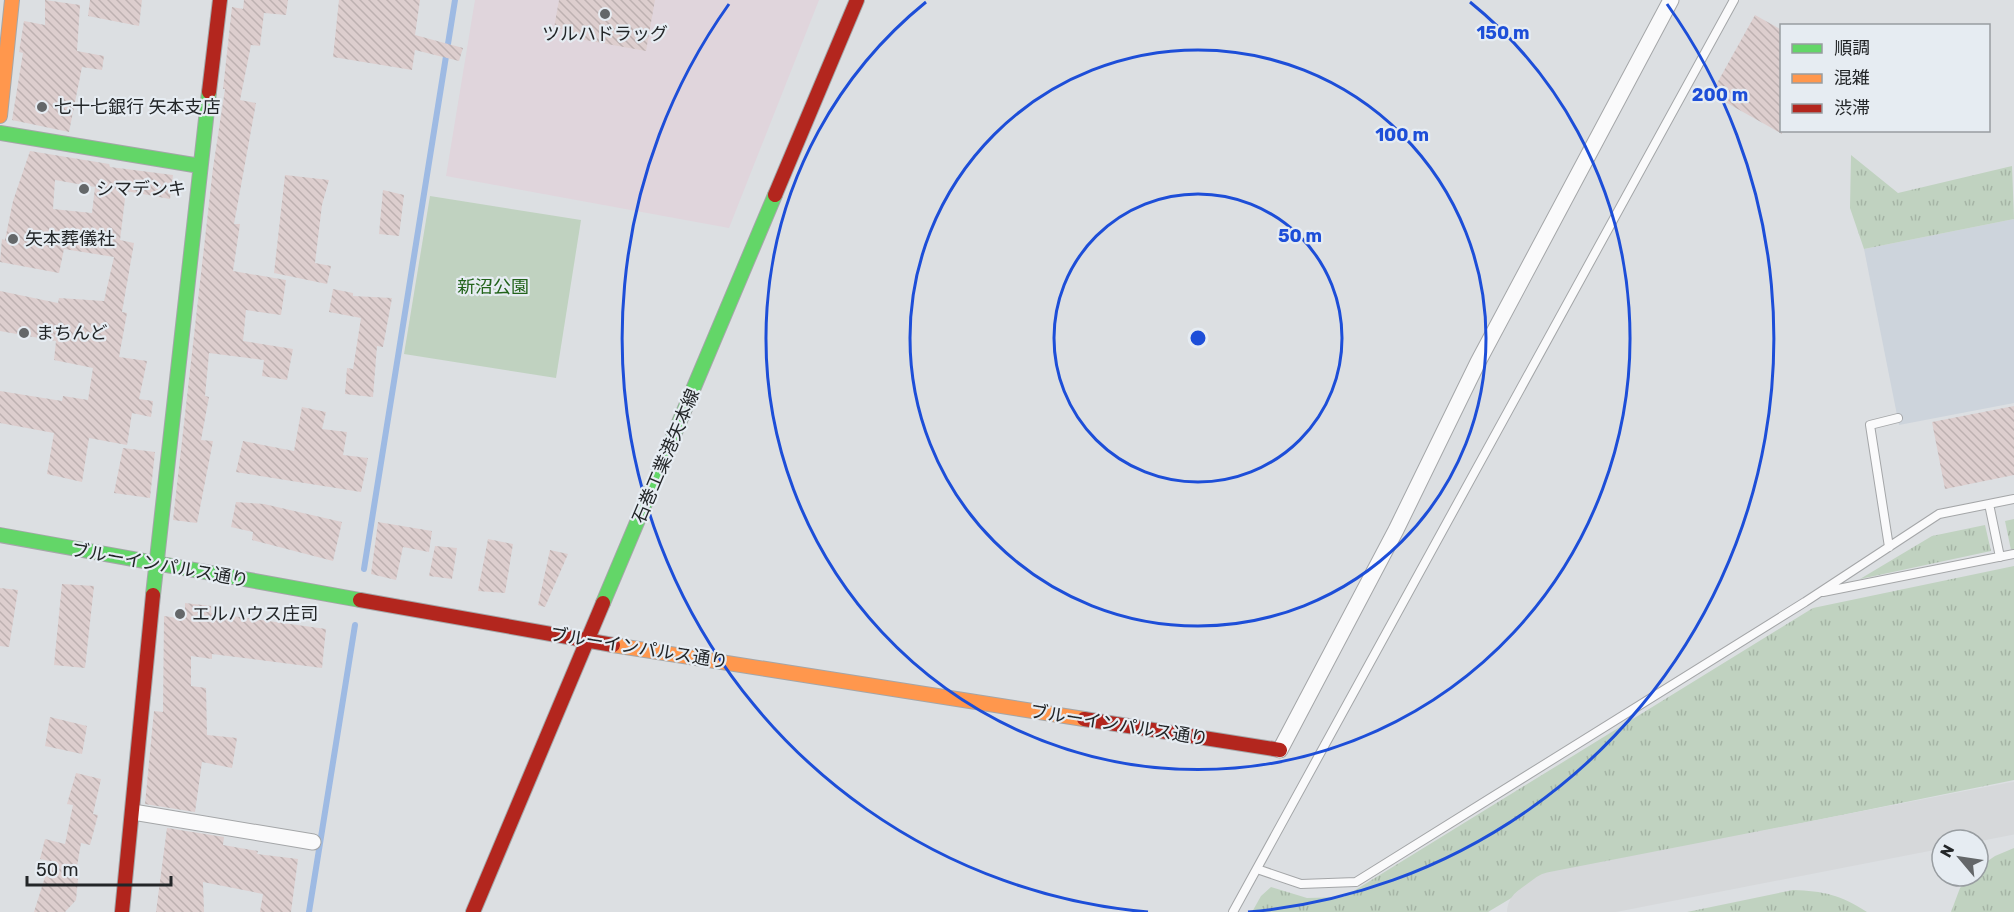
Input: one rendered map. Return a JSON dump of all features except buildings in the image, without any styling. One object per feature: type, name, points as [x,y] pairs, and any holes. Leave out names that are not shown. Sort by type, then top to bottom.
[{"type":"street","points":[[0,116],[12,0]]},
{"type":"street","points":[[122,912],[157,565],[220,0]]},
{"type":"street","name":"石巻工業港矢本線","points":[[473,912],[590,641],[858,0]]},
{"type":"street","points":[[1280,750],[1396,530],[1478,362],[1671,0]]},
{"type":"street","points":[[0,133],[200,166]]},
{"type":"street","name":"ブルーインパルス通り","points":[[0,535],[590,641],[1280,750]]},
{"type":"street","points":[[133,812],[313,842]]},
{"type":"lane","points":[[1233,912],[1734,0]]},
{"type":"lane","points":[[1889,547],[1870,425],[1898,418]]},
{"type":"lane","points":[[1257,868],[1301,884],[1356,882],[1819,593],[1939,514],[2014,499]]},
{"type":"lane","points":[[1989,504],[2000,557]]},
{"type":"lane","points":[[1819,593],[2014,554]]},
{"type":"shaded area","points":[[475,0],[819,0],[729,228],[446,176]]},
{"type":"shaded area","points":[[2014,219],[2014,403],[1899,425],[1864,249]]},
{"type":"green space","points":[[1851,155],[1898,193],[2012,166],[2014,219],[1864,249],[1850,208]]},
{"type":"green space","name":"新沼公園","points":[[430,196],[581,220],[556,378],[404,354]]},
{"type":"green space","points":[[2014,519],[2014,549],[2011,550],[2005,521]]},
{"type":"green space","points":[[1985,525],[1991,551],[1860,579],[1932,536]]},
{"type":"green space","points":[[2014,566],[2014,780],[1581,868],[1540,881],[1488,912],[1252,912],[1261,896],[1271,887],[1307,898],[1344,897],[1813,608]]},
{"type":"green space","points":[[2014,848],[2014,912],[1951,912],[1960,888],[1990,888],[1990,859]]},
{"type":"green space","points":[[1793,890],[1831,895],[1867,912],[1687,912]]},
{"type":"waterway","points":[[364,569],[455,0]]},
{"type":"waterway","points":[[309,912],[355,625]]},
{"type":"taxiway","points":[[1533,912],[1552,898],[2014,808]]},
{"type":"traffic: fast","points":[[153,595],[209,92]]},
{"type":"traffic: fast","points":[[0,133],[200,166]]},
{"type":"traffic: fast","points":[[603,603],[775,195]]},
{"type":"traffic: fast","points":[[0,535],[360,600]]},
{"type":"traffic: slow","points":[[0,116],[12,0]]},
{"type":"traffic: slow","points":[[613,645],[1084,719]]},
{"type":"traffic: jam","points":[[209,92],[220,0]]},
{"type":"traffic: jam","points":[[775,195],[857,0]]},
{"type":"traffic: jam","points":[[122,912],[153,595]]},
{"type":"traffic: jam","points":[[360,600],[613,645]]},
{"type":"traffic: jam","points":[[473,912],[603,603]]},
{"type":"traffic: jam","points":[[1084,719],[1280,750]]},
{"type":"place","name":"ツルハドラッグ","points":[[605,14]]},
{"type":"place","name":"七十七銀行 矢本支店","points":[[42,107]]},
{"type":"place","name":"シマデンキ","points":[[84,189]]},
{"type":"place","name":"矢本葬儀社","points":[[13,239]]},
{"type":"place","name":"まちんど","points":[[24,333]]},
{"type":"place","name":"エルハウス庄司","points":[[180,614]]}]
